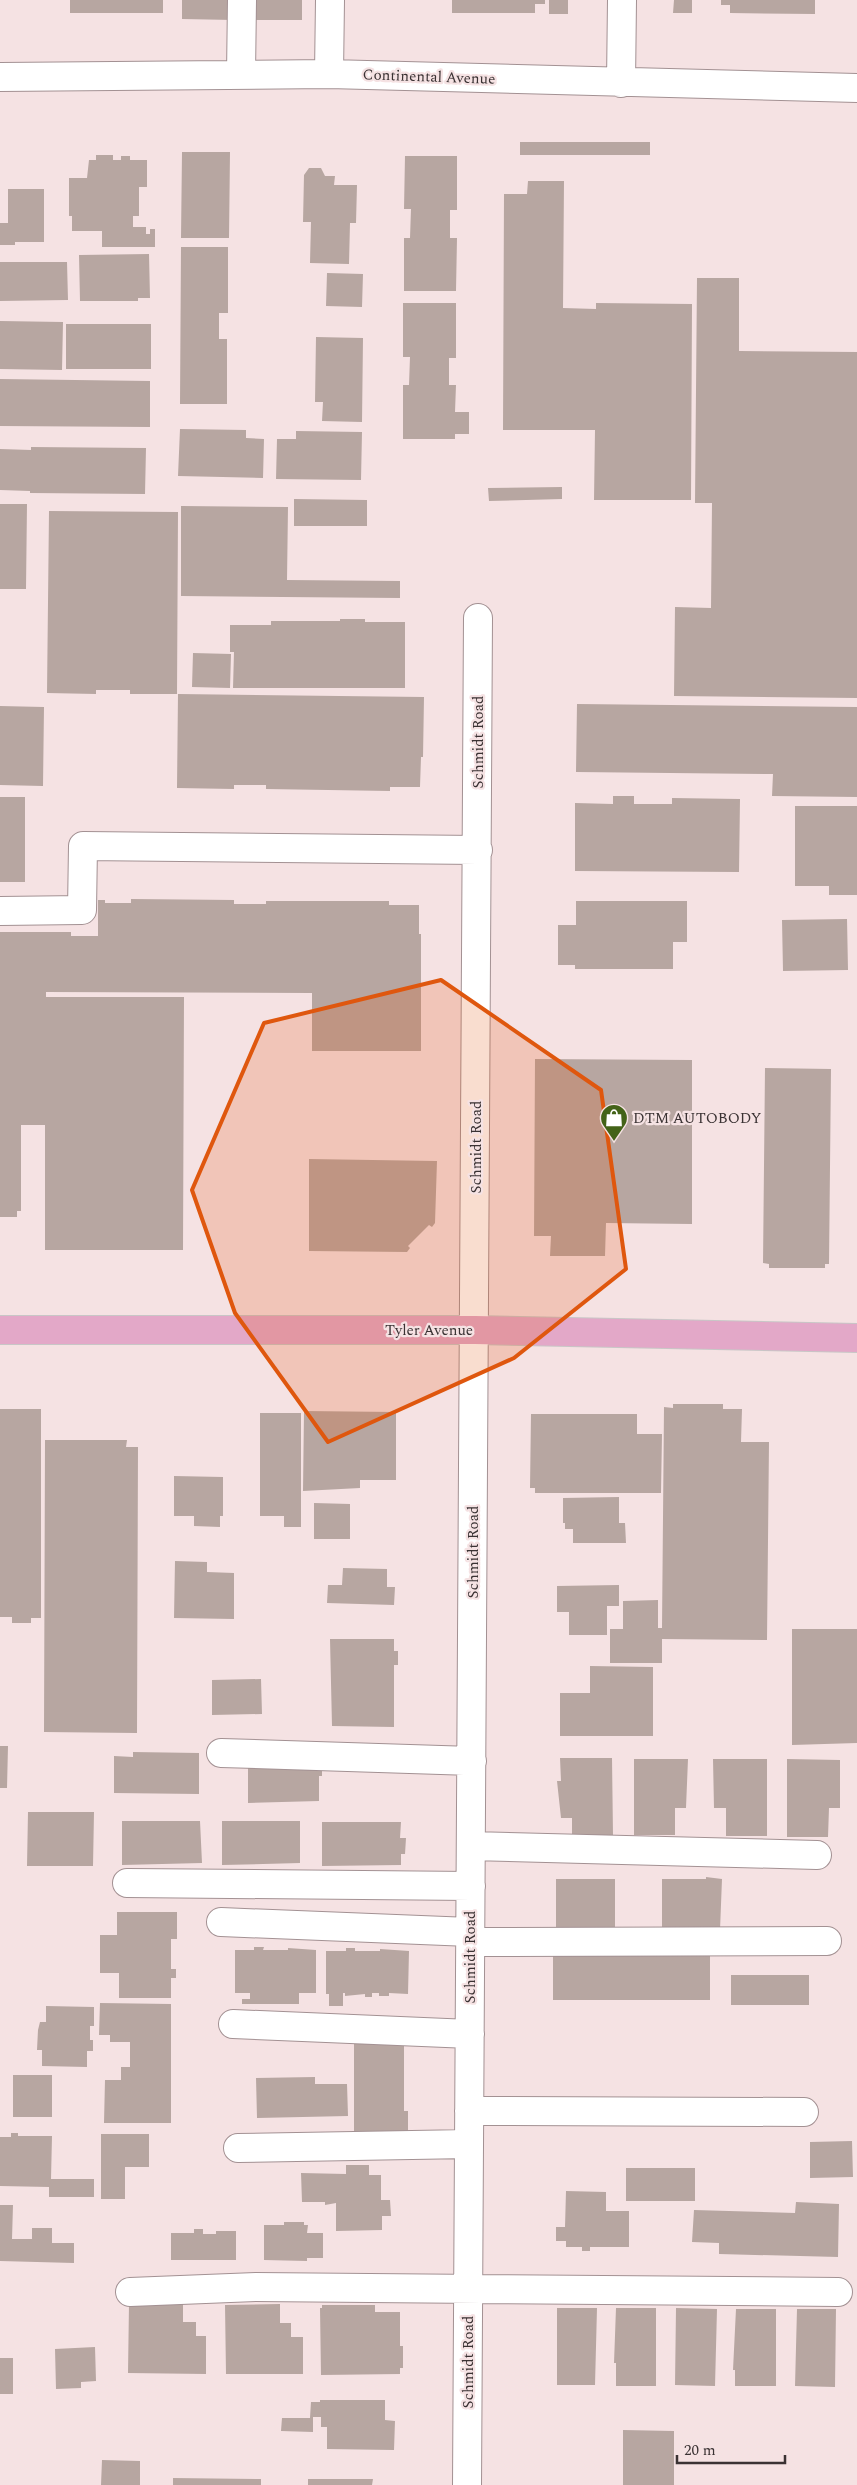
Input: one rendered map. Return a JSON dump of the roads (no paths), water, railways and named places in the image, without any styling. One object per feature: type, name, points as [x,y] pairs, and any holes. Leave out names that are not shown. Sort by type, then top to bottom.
[{"type":"main road","name":"Tyler Avenue","points":[[0,1330],[475,1330],[857,1338]]},
{"type":"street","points":[[241,74],[242,0]]},
{"type":"street","points":[[329,74],[330,0]]},
{"type":"street","points":[[621,83],[622,0]]},
{"type":"street","name":"Continental Avenue","points":[[0,77],[329,74],[857,88]]},
{"type":"street","name":"Schmidt Road","points":[[467,2485],[478,618]]},
{"type":"street","points":[[0,911],[82,910],[82,846],[478,850]]},
{"type":"street","points":[[221,1753],[472,1762]]},
{"type":"street","points":[[471,1846],[817,1855]]},
{"type":"street","points":[[127,1883],[471,1886]]},
{"type":"street","points":[[221,1922],[470,1937],[827,1941]]},
{"type":"street","points":[[233,2024],[470,2034]]},
{"type":"street","points":[[469,2111],[804,2112]]},
{"type":"street","points":[[238,2148],[469,2144]]},
{"type":"street","points":[[130,2292],[256,2287],[838,2292]]},
{"type":"place","name":"DTM AUTOBODY","points":[[614,1142]]}]
